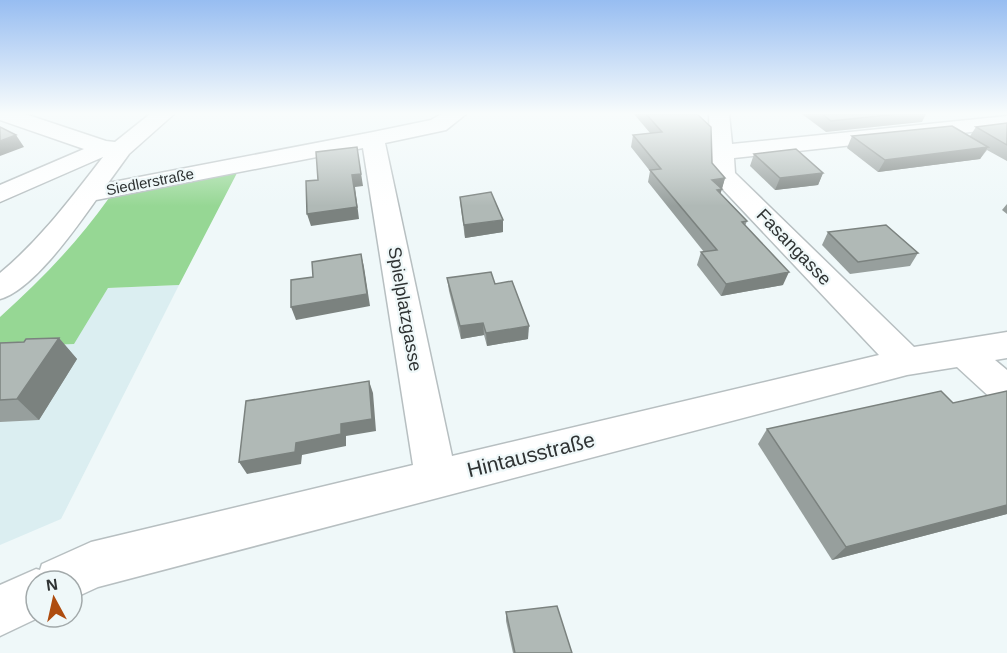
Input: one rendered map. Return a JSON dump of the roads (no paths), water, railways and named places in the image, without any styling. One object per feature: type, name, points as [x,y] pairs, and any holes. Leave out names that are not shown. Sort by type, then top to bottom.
[{"type":"street","points":[[99,144],[113,149]]},
{"type":"street","points":[[0,194],[120,144]]},
{"type":"street","name":"Siedlerstraße","points":[[89,194],[349,144]]},
{"type":"street","name":"Spielplatzgasse","points":[[374,144],[436,478]]},
{"type":"street","name":"Fasangasse","points":[[721,144],[723,175],[907,362]]},
{"type":"street","points":[[721,152],[795,144]]},
{"type":"street","points":[[0,289],[28,265],[89,194],[113,149]]},
{"type":"street","name":"Hintausstraße","points":[[83,569],[91,565],[436,478],[907,362],[1007,345]]},
{"type":"street","points":[[963,352],[1007,392]]},
{"type":"street","points":[[0,611],[24,599]]}]
